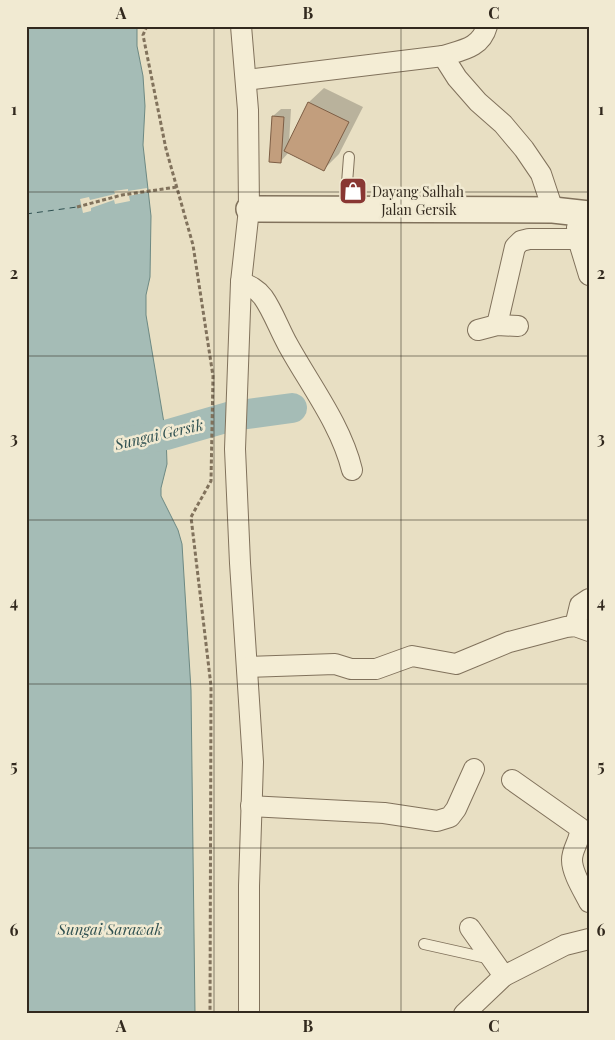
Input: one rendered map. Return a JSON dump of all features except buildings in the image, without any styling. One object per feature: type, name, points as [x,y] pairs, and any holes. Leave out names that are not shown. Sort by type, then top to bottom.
[{"type":"street","points":[[241,26],[246,80],[249,209],[241,282],[236,449],[240,563],[253,762],[249,886],[249,1014]]},
{"type":"street","points":[[246,80],[443,56],[473,47],[481,40],[488,26]]},
{"type":"street","points":[[443,56],[457,78],[524,149],[541,174],[547,188],[572,212],[589,275]]},
{"type":"street","name":"Jalan Gersik","points":[[249,209],[572,212]]},
{"type":"street","points":[[518,326],[488,328],[515,247],[521,241],[529,239],[578,239]]},
{"type":"street","points":[[241,282],[254,288],[263,298],[286,342],[332,420],[348,454],[352,470]]},
{"type":"street","points":[[248,667],[335,664],[351,669],[376,669],[412,656],[456,664],[509,642],[582,628],[580,605],[589,599]]},
{"type":"street","points":[[252,806],[384,813],[437,821],[450,817],[456,809],[474,769]]},
{"type":"street","points":[[512,780],[580,828],[581,835],[572,860],[589,902]]},
{"type":"street","points":[[470,928],[504,976]]},
{"type":"street","points":[[464,1014],[504,976],[565,945],[589,939]]},
{"type":"lane","points":[[345,209],[349,157]]},
{"type":"lane","points":[[424,944],[492,959]]},
{"type":"path","points":[[147,26],[143,36],[166,149],[194,245],[213,376],[211,481],[190,517],[211,686],[210,1014]]},
{"type":"path","points":[[77,207],[122,195],[177,187]]},
{"type":"water","name":"Sungai Sarawak","points":[[26,26],[137,26],[137,46],[143,76],[145,106],[143,145],[151,216],[150,277],[146,295],[146,315],[166,435],[167,464],[161,496],[178,530],[182,544],[191,690],[195,1014],[26,1014]]},
{"type":"pier","points":[[147,188],[147,192],[129,196],[130,201],[115,204],[114,200],[91,208],[91,211],[83,213],[80,199],[89,197],[90,200],[115,194],[114,191]]},
{"type":"waterway","name":"Sungai Gersik","points":[[126,442],[166,435],[232,416],[292,408]]},
{"type":"ferry route","points":[[26,214],[77,207]]},
{"type":"place","name":"Dayang Salhah","points":[[353,191]]}]
